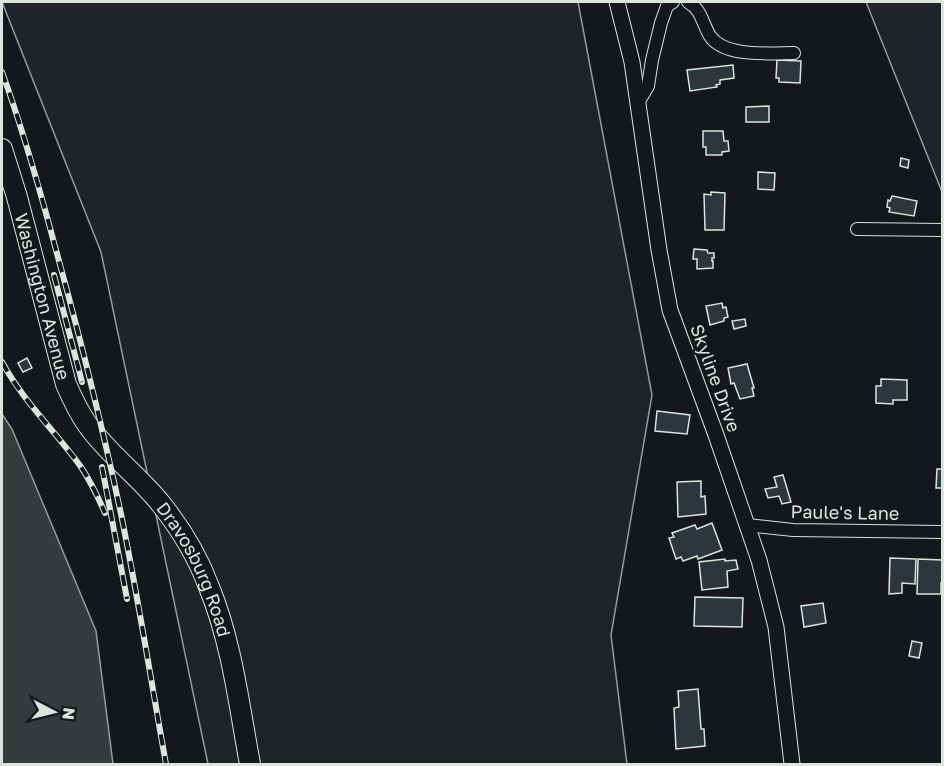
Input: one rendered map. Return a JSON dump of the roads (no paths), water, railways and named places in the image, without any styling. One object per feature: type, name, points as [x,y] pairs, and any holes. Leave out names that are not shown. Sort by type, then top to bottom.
[{"type":"main road","name":"Washington Avenue","points":[[2,149],[17,197],[66,384],[76,408]]},
{"type":"main road","name":"Dravosburg Road","points":[[76,408],[96,435],[160,503],[181,531],[198,561],[226,639],[250,765]]},
{"type":"street","name":"Skyline Drive","points":[[617,2],[632,62],[670,310],[759,560],[776,627],[792,765]]},
{"type":"street","points":[[638,103],[648,86],[661,23],[667,6],[673,2]]},
{"type":"street","points":[[688,2],[696,6],[712,38],[724,47],[745,54],[794,53]]},
{"type":"street","points":[[857,229],[942,230]]},
{"type":"street","name":"Paule's Lane","points":[[747,525],[793,530],[942,532]]},
{"type":"railway","points":[[2,72],[44,205],[74,315],[114,481],[166,764]]},
{"type":"railway","points":[[54,275],[82,382]]},
{"type":"railway","points":[[2,362],[29,403],[81,467],[105,513]]},
{"type":"railway","points":[[102,467],[127,599]]}]
